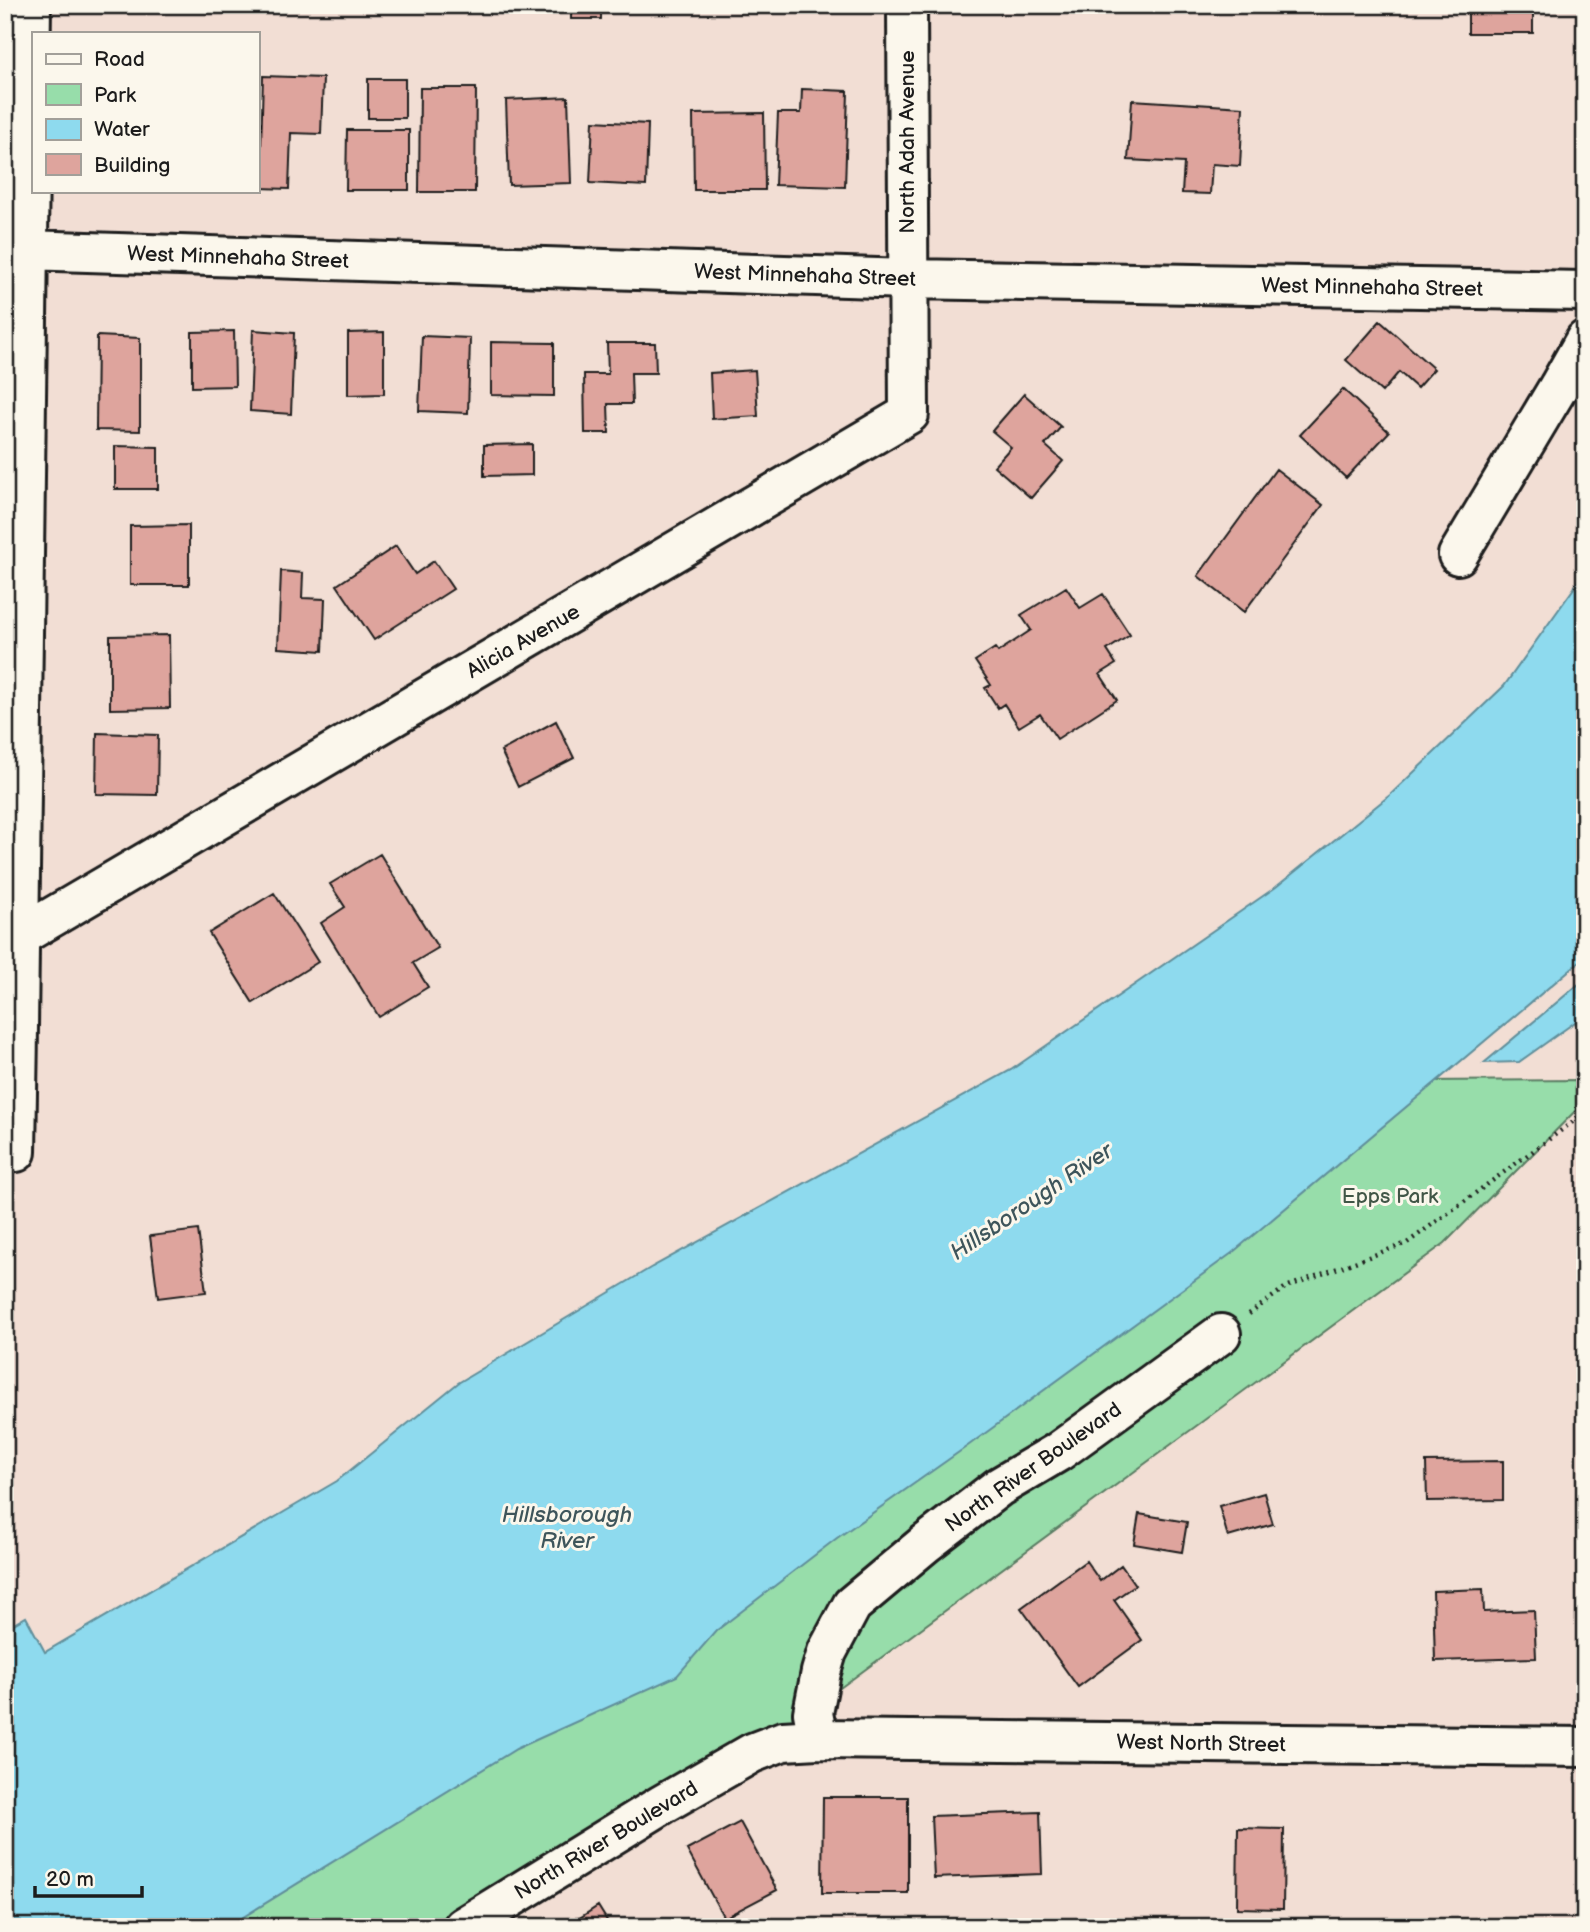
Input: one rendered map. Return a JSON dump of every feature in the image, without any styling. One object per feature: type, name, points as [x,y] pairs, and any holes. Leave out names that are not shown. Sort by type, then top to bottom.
[{"type":"street","points":[[11,1152],[20,936],[13,746],[30,5]]},
{"type":"street","name":"North Adah Avenue","points":[[907,5],[908,279]]},
{"type":"street","name":"West Minnehaha Street","points":[[26,250],[908,279],[1585,291]]},
{"type":"street","name":"Alicia Avenue","points":[[20,936],[909,414],[908,279]]},
{"type":"street","points":[[1458,555],[1585,340]]},
{"type":"street","name":"North River Boulevard","points":[[463,1927],[663,1804],[752,1753],[783,1741],[818,1739],[813,1713],[821,1672],[827,1651],[852,1605],[999,1487],[1058,1452],[1221,1334]]},
{"type":"street","name":"West North Street","points":[[818,1739],[1585,1747]]},
{"type":"path","points":[[1221,1334],[1286,1287],[1407,1243],[1585,1113]]},
{"type":"green space","name":"Epps Park","points":[[1585,1080],[1585,1101],[1445,1243],[787,1727],[449,1927],[196,1927],[1417,1081]]},
{"type":"water","name":"Hillsborough River","points":[[1585,568],[1585,957],[1232,1253],[837,1538],[716,1631],[677,1676],[516,1749],[227,1927],[5,1927],[5,1629],[26,1617],[45,1652],[337,1481],[458,1383],[652,1267],[1011,1070],[1276,887],[1390,795],[1504,686],[1574,588]]},
{"type":"water","points":[[1585,979],[1585,1015],[1519,1062],[1484,1063]]},
{"type":"building","points":[[571,5],[601,5],[601,19],[571,19]]},
{"type":"building","points":[[1468,5],[1533,5],[1533,33],[1468,33]]},
{"type":"building","points":[[263,76],[323,78],[321,134],[291,133],[289,189],[260,188]]},
{"type":"building","points":[[368,79],[405,79],[405,118],[368,118]]},
{"type":"building","points":[[420,88],[476,88],[475,192],[419,192]]},
{"type":"building","points":[[802,89],[848,91],[845,187],[775,185],[778,113],[801,113]]},
{"type":"building","points":[[568,97],[571,183],[509,185],[506,100]]},
{"type":"building","points":[[1132,100],[1243,107],[1240,166],[1212,164],[1210,194],[1182,193],[1184,163],[1128,160]]},
{"type":"building","points":[[764,113],[765,190],[694,190],[693,114]]},
{"type":"building","points":[[593,121],[648,124],[646,186],[590,183]]},
{"type":"building","points":[[347,130],[409,130],[409,190],[346,190]]},
{"type":"building","points":[[1380,321],[1434,369],[1417,388],[1399,372],[1382,392],[1346,360]]},
{"type":"building","points":[[253,330],[294,333],[291,414],[250,411]]},
{"type":"building","points":[[234,331],[235,386],[192,387],[192,332]]},
{"type":"building","points":[[384,332],[384,394],[348,395],[348,333]]},
{"type":"building","points":[[97,336],[140,338],[140,431],[96,430]]},
{"type":"building","points":[[422,336],[470,338],[468,413],[419,411]]},
{"type":"building","points":[[491,342],[554,343],[554,396],[491,395]]},
{"type":"building","points":[[607,343],[655,343],[656,373],[631,373],[632,404],[608,404],[609,433],[585,433],[584,374],[608,374]]},
{"type":"building","points":[[755,370],[758,416],[712,419],[710,373]]},
{"type":"building","points":[[1343,389],[1389,432],[1346,478],[1300,435]]},
{"type":"building","points":[[1024,394],[1061,427],[1045,445],[1063,461],[1031,498],[994,466],[1011,447],[992,431]]},
{"type":"building","points":[[532,444],[532,475],[484,476],[484,445]]},
{"type":"building","points":[[115,446],[158,447],[158,489],[115,489]]},
{"type":"building","points":[[1276,469],[1323,505],[1244,612],[1198,576]]},
{"type":"building","points":[[189,525],[189,585],[130,585],[130,526]]},
{"type":"building","points":[[396,546],[415,574],[434,561],[453,589],[374,640],[337,585]]},
{"type":"building","points":[[281,571],[303,573],[302,598],[325,599],[323,651],[278,648]]},
{"type":"building","points":[[1066,587],[1080,608],[1103,594],[1130,635],[1107,650],[1116,664],[1100,674],[1117,700],[1057,739],[1040,714],[1019,727],[1004,704],[998,708],[985,688],[991,685],[975,661],[995,648],[998,652],[1031,630],[1021,615]]},
{"type":"building","points":[[169,635],[170,708],[110,709],[110,636]]},
{"type":"building","points":[[556,721],[574,758],[518,787],[501,751]]},
{"type":"building","points":[[97,733],[158,735],[157,795],[96,794]]},
{"type":"building","points":[[380,854],[438,948],[413,963],[428,987],[379,1017],[321,923],[345,907],[330,884]]},
{"type":"building","points":[[274,893],[318,962],[253,1003],[209,933]]},
{"type":"building","points":[[198,1230],[206,1292],[158,1298],[150,1236]]},
{"type":"building","points":[[1503,1461],[1503,1500],[1427,1501],[1426,1462]]},
{"type":"building","points":[[1264,1493],[1273,1524],[1228,1537],[1219,1506]]},
{"type":"building","points":[[1139,1514],[1187,1522],[1182,1552],[1134,1544]]},
{"type":"building","points":[[1086,1561],[1100,1581],[1121,1565],[1135,1585],[1114,1600],[1142,1640],[1078,1687],[1021,1608]]},
{"type":"building","points":[[1483,1589],[1484,1612],[1534,1610],[1536,1658],[1435,1661],[1433,1591]]},
{"type":"building","points":[[823,1797],[908,1797],[908,1893],[822,1893]]},
{"type":"building","points":[[1040,1812],[1042,1874],[934,1878],[931,1816]]},
{"type":"building","points":[[740,1822],[777,1890],[724,1918],[687,1850]]},
{"type":"building","points":[[1238,1828],[1284,1829],[1283,1909],[1237,1908]]},
{"type":"building","points":[[598,1906],[611,1927],[566,1927]]},
{"type":"building","points":[[1227,1921],[1227,1927],[1185,1927],[1185,1922]]}]
